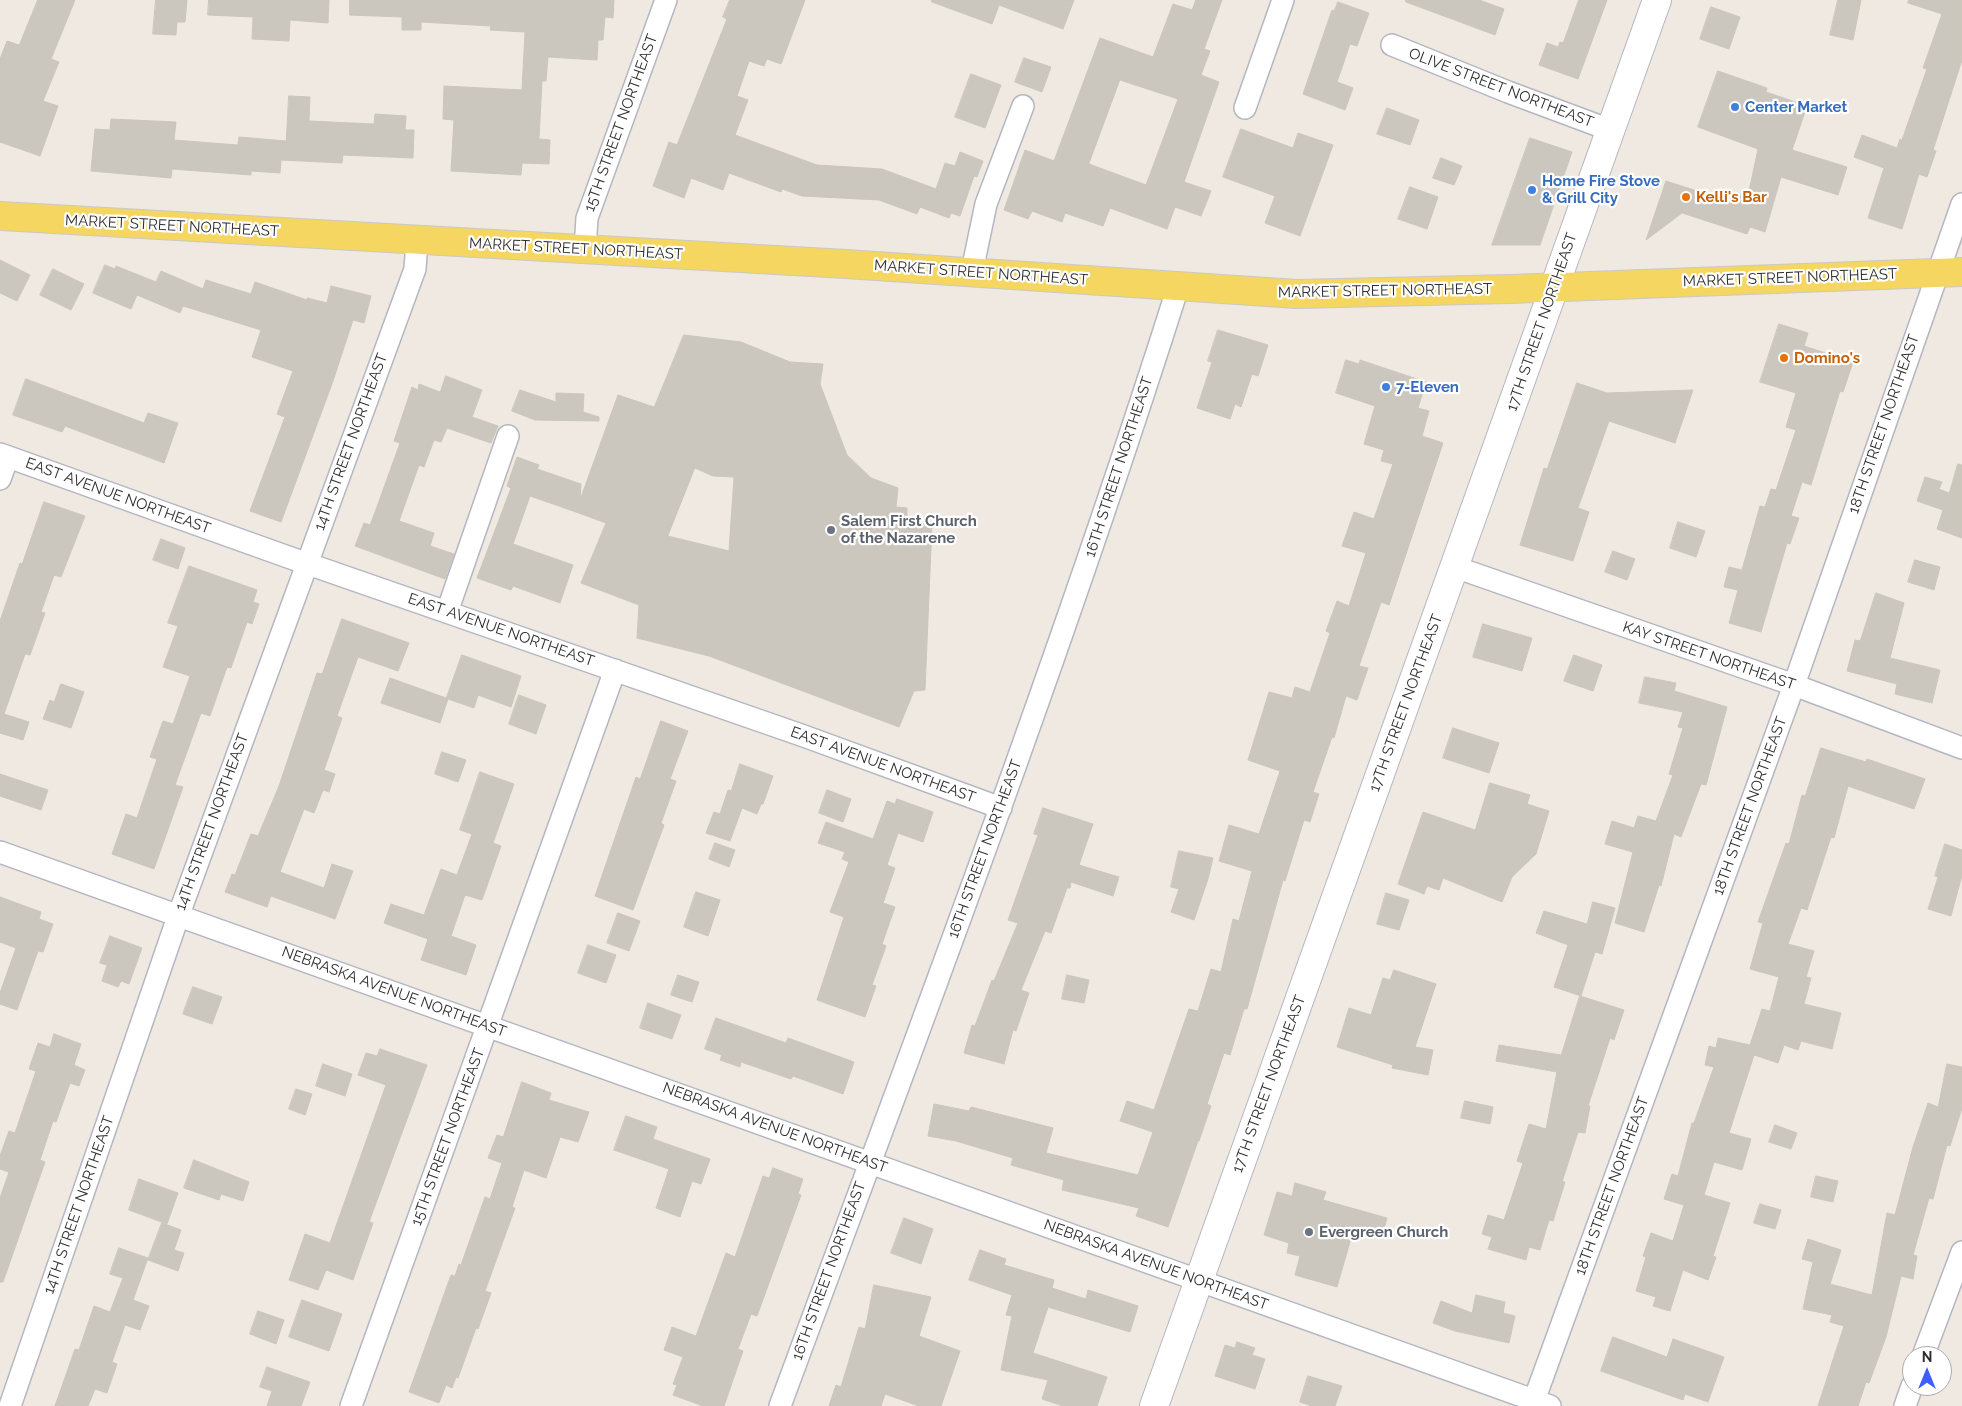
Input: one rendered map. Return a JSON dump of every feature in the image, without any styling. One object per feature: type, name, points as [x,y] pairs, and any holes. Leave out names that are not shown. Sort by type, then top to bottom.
[{"type":"main road","name":"17TH STREET NORTHEAST","points":[[1154,1406],[1658,0]]},
{"type":"main road","name":"MARKET STREET NORTHEAST","points":[[0,216],[972,271],[1297,294],[1949,273]]},
{"type":"street","name":"15TH STREET NORTHEAST","points":[[586,248],[587,218],[666,0]]},
{"type":"street","points":[[1245,108],[1283,0]]},
{"type":"street","name":"OLIVE STREET NORTHEAST","points":[[1392,45],[1508,92],[1610,130]]},
{"type":"street","points":[[972,271],[986,204],[1023,106]]},
{"type":"street","name":"18TH STREET NORTHEAST","points":[[1539,1404],[1794,685],[1949,273],[1962,204]]},
{"type":"street","name":"14TH STREET NORTHEAST","points":[[10,1406],[179,914],[415,269],[417,241]]},
{"type":"street","name":"16TH STREET NORTHEAST","points":[[780,1406],[1001,808],[1113,491],[1178,287]]},
{"type":"street","points":[[447,612],[508,436]]},
{"type":"street","points":[[0,479],[4,455]]},
{"type":"street","name":"EAST AVENUE NORTHEAST","points":[[4,455],[307,563],[810,738],[1001,808]]},
{"type":"street","name":"KAY STREET NORTHEAST","points":[[1455,567],[1794,685],[1962,748]]},
{"type":"street","name":"15TH STREET NORTHEAST","points":[[351,1406],[615,670]]},
{"type":"street","name":"NEBRASKA AVENUE NORTHEAST","points":[[0,852],[179,914],[1539,1404]]},
{"type":"street","points":[[1927,1346],[1962,1252]]},
{"type":"building","points":[[38,0],[75,0],[51,59],[59,62],[43,101],[58,106],[40,156],[0,142],[0,59],[7,41],[19,45]]},
{"type":"building","points":[[156,0],[187,0],[185,22],[177,22],[176,35],[153,34]]},
{"type":"building","points":[[209,0],[329,0],[328,23],[290,20],[289,41],[252,39],[253,17],[208,15]]},
{"type":"building","points":[[350,0],[614,0],[613,18],[605,17],[603,40],[598,40],[597,60],[548,57],[546,81],[542,81],[539,139],[550,140],[549,164],[522,163],[521,175],[451,171],[454,120],[443,119],[444,86],[522,90],[525,32],[490,30],[491,26],[421,22],[421,30],[402,30],[402,17],[350,15]]},
{"type":"building","points":[[730,0],[805,0],[781,64],[767,59],[764,66],[749,61],[737,96],[748,100],[735,135],[817,165],[882,169],[936,189],[945,163],[955,166],[960,152],[983,161],[977,177],[974,176],[960,216],[951,213],[949,218],[920,207],[917,214],[879,200],[802,196],[782,189],[781,192],[729,173],[723,190],[691,178],[684,198],[653,186],[669,142],[677,145],[727,19],[723,17]]},
{"type":"building","points":[[932,0],[1074,0],[1063,29],[999,5],[992,24],[932,2]]},
{"type":"building","points":[[1196,0],[1222,0],[1204,49],[1210,51],[1201,75],[1219,82],[1184,182],[1211,191],[1201,216],[1175,207],[1167,229],[1110,208],[1103,226],[1065,213],[1062,222],[1032,211],[1028,219],[1004,210],[1025,150],[1054,161],[1100,38],[1153,57],[1173,4],[1192,10]],"holes":[[[1120,80],[1178,99],[1146,185],[1089,164]]]},
{"type":"building","points":[[1406,0],[1479,0],[1504,9],[1495,35],[1406,2]]},
{"type":"building","points":[[1579,0],[1607,0],[1578,79],[1539,65],[1547,43],[1558,47],[1560,42],[1563,43]]},
{"type":"building","points":[[1838,0],[1861,0],[1853,40],[1830,35]]},
{"type":"building","points":[[1909,0],[1962,0],[1962,60],[1933,150],[1936,151],[1927,177],[1919,174],[1902,229],[1868,218],[1884,168],[1854,157],[1862,135],[1897,148],[1900,139],[1902,140],[1927,69],[1923,68],[1942,14],[1908,3]]},
{"type":"building","points":[[1338,2],[1369,13],[1357,46],[1350,44],[1337,82],[1353,88],[1345,110],[1303,94],[1332,10],[1334,11]]},
{"type":"building","points":[[1711,7],[1740,17],[1729,49],[1700,39]]},
{"type":"building","points":[[1024,58],[1051,67],[1042,92],[1015,82]]},
{"type":"building","points":[[1718,71],[1767,88],[1766,92],[1807,106],[1792,150],[1847,167],[1838,195],[1781,177],[1765,232],[1750,227],[1747,234],[1682,213],[1646,240],[1666,181],[1732,202],[1735,193],[1748,196],[1758,149],[1698,127]]},
{"type":"building","points":[[971,74],[1001,85],[985,128],[955,117]]},
{"type":"building","points":[[289,96],[310,97],[309,121],[374,124],[375,114],[406,116],[405,130],[414,130],[413,158],[343,155],[342,163],[281,160],[280,173],[251,171],[251,175],[172,169],[171,178],[91,171],[95,129],[110,130],[111,119],[176,122],[174,140],[238,145],[239,137],[286,141]]},
{"type":"building","points":[[1387,108],[1419,120],[1410,145],[1377,134]]},
{"type":"building","points":[[1241,129],[1293,148],[1298,133],[1333,145],[1300,236],[1265,223],[1275,196],[1223,177]]},
{"type":"building","points":[[1530,138],[1572,152],[1540,245],[1492,245]]},
{"type":"building","points":[[1441,158],[1462,166],[1454,185],[1433,178]]},
{"type":"building","points":[[1410,187],[1438,197],[1427,229],[1398,219]]},
{"type":"building","points":[[0,260],[30,275],[17,301],[0,293]]},
{"type":"building","points":[[105,265],[115,269],[116,266],[156,282],[161,271],[203,289],[206,280],[251,294],[255,282],[307,300],[307,298],[327,303],[331,286],[371,296],[364,323],[353,320],[333,381],[281,522],[250,511],[285,417],[277,414],[293,371],[252,357],[261,330],[183,306],[180,313],[137,295],[131,309],[93,293]]},
{"type":"building","points":[[53,269],[84,284],[71,310],[40,295]]},
{"type":"building","points":[[1779,324],[1808,333],[1804,346],[1853,362],[1843,392],[1840,391],[1811,485],[1802,482],[1791,516],[1799,518],[1790,544],[1787,543],[1761,632],[1729,623],[1738,590],[1724,587],[1729,567],[1742,570],[1760,506],[1765,507],[1771,489],[1776,490],[1796,430],[1786,427],[1796,393],[1760,382]]},
{"type":"building","points":[[1218,330],[1268,345],[1258,376],[1252,374],[1241,407],[1235,404],[1230,419],[1197,408],[1212,362],[1208,361]]},
{"type":"building","name":"Salem First Church of the Nazarene","points":[[684,335],[741,342],[790,362],[823,364],[820,384],[847,455],[871,478],[898,488],[896,507],[907,508],[907,521],[932,524],[925,690],[914,691],[899,727],[709,656],[637,638],[639,605],[581,583],[606,523],[576,512],[530,496],[513,544],[573,565],[560,603],[513,586],[511,590],[477,578],[511,488],[507,486],[517,457],[539,465],[537,469],[581,484],[580,500],[618,395],[654,407]],"holes":[[[695,468],[713,476],[734,477],[729,551],[668,536]]]},
{"type":"building","points":[[1346,360],[1359,364],[1360,360],[1426,382],[1418,408],[1429,411],[1422,436],[1443,443],[1389,605],[1381,602],[1359,666],[1368,668],[1357,700],[1346,696],[1334,738],[1332,737],[1313,792],[1319,794],[1310,822],[1304,820],[1285,881],[1283,880],[1247,1009],[1244,1009],[1230,1055],[1224,1053],[1207,1104],[1211,1106],[1168,1227],[1136,1216],[1139,1208],[1062,1190],[1064,1180],[1011,1165],[1013,1158],[956,1141],[928,1136],[934,1104],[969,1111],[971,1107],[1053,1128],[1046,1153],[1138,1175],[1153,1132],[1120,1121],[1127,1101],[1154,1110],[1189,1009],[1198,1011],[1211,969],[1221,972],[1233,919],[1239,921],[1252,871],[1219,861],[1229,825],[1259,834],[1280,771],[1248,760],[1269,692],[1292,698],[1295,687],[1310,692],[1330,633],[1326,631],[1337,601],[1349,606],[1366,553],[1342,546],[1354,512],[1374,519],[1393,464],[1381,461],[1384,450],[1364,444],[1375,406],[1336,393]]},
{"type":"building","points":[[446,376],[482,390],[472,417],[498,426],[491,443],[447,428],[441,442],[434,440],[424,467],[419,465],[399,521],[434,533],[430,546],[454,554],[445,579],[355,546],[364,523],[370,525],[400,443],[394,441],[412,387],[418,390],[419,384],[440,392]]},
{"type":"building","points":[[26,379],[144,423],[148,413],[178,423],[164,463],[65,426],[62,432],[13,415]]},
{"type":"building","points":[[1577,383],[1607,393],[1693,390],[1675,443],[1609,421],[1578,508],[1589,512],[1573,561],[1520,545],[1544,468],[1547,469]]},
{"type":"building","points":[[520,390],[556,402],[556,393],[584,394],[583,412],[599,417],[599,421],[535,420],[512,411]]},
{"type":"building","points":[[1958,464],[1962,465],[1962,538],[1937,529],[1943,510],[1917,501],[1925,477],[1942,482],[1939,489],[1949,493]]},
{"type":"building","points":[[44,502],[85,516],[61,577],[54,575],[41,612],[45,613],[30,655],[25,654],[4,714],[29,722],[23,740],[0,733],[0,621]]},
{"type":"building","points":[[1678,522],[1705,531],[1696,557],[1670,548]]},
{"type":"building","points":[[161,539],[185,548],[178,569],[153,560]]},
{"type":"building","points":[[1613,551],[1635,559],[1627,580],[1605,572]]},
{"type":"building","points":[[1915,560],[1940,567],[1934,590],[1908,582]]},
{"type":"building","points":[[189,566],[257,590],[253,602],[259,604],[252,624],[247,622],[231,668],[227,667],[210,716],[201,713],[175,785],[183,787],[154,869],[112,854],[126,814],[137,818],[157,759],[150,757],[163,721],[173,724],[190,676],[163,667],[178,626],[168,623]]},
{"type":"building","points":[[1876,593],[1904,603],[1890,658],[1940,670],[1932,703],[1895,694],[1897,684],[1847,671],[1855,640],[1860,641]]},
{"type":"building","points":[[342,619],[409,643],[398,671],[358,657],[337,716],[342,718],[324,770],[335,774],[329,792],[323,790],[314,813],[304,809],[280,872],[324,888],[332,864],[353,871],[335,919],[271,896],[267,907],[225,892],[232,874],[235,875],[251,834],[258,836],[279,786],[317,673],[322,674]]},
{"type":"building","points":[[1483,624],[1532,638],[1522,671],[1473,657]]},
{"type":"building","points":[[462,655],[521,676],[511,707],[478,695],[474,708],[448,699],[440,723],[381,703],[390,678],[446,698]]},
{"type":"building","points":[[1574,655],[1602,665],[1593,691],[1564,681]]},
{"type":"building","points":[[1645,677],[1676,683],[1674,691],[1727,707],[1706,785],[1701,784],[1681,837],[1674,834],[1661,886],[1659,885],[1644,932],[1615,923],[1633,852],[1605,844],[1612,821],[1634,828],[1638,816],[1656,821],[1673,775],[1669,774],[1683,728],[1678,727],[1683,712],[1639,703]]},
{"type":"building","points":[[61,684],[84,692],[71,728],[43,719],[50,700],[54,702]]},
{"type":"building","points":[[519,695],[546,705],[536,734],[509,724]]},
{"type":"building","points":[[661,721],[688,731],[670,779],[676,781],[661,823],[664,825],[633,910],[595,896],[636,777],[640,779]]},
{"type":"building","points":[[1453,728],[1499,743],[1489,773],[1443,758]]},
{"type":"building","points":[[1821,748],[1866,762],[1867,759],[1925,779],[1914,809],[1848,786],[1834,838],[1831,837],[1807,910],[1801,908],[1788,944],[1814,951],[1806,977],[1811,978],[1804,1004],[1841,1013],[1832,1049],[1801,1041],[1798,1050],[1784,1045],[1778,1063],[1754,1055],[1729,1133],[1751,1139],[1742,1170],[1714,1162],[1704,1195],[1730,1203],[1713,1256],[1716,1257],[1708,1280],[1683,1270],[1670,1311],[1653,1306],[1656,1297],[1636,1291],[1646,1257],[1643,1256],[1651,1233],[1673,1241],[1684,1205],[1664,1199],[1672,1174],[1678,1176],[1692,1123],[1694,1123],[1714,1067],[1705,1065],[1709,1046],[1716,1048],[1718,1038],[1750,1045],[1762,1009],[1770,1011],[1779,977],[1750,969],[1763,923],[1758,922],[1786,843],[1789,844],[1802,795],[1805,796]]},
{"type":"building","points":[[442,752],[466,760],[458,782],[435,774]]},
{"type":"building","points":[[740,764],[773,776],[763,804],[761,804],[757,814],[742,808],[730,841],[706,833],[714,812],[720,814],[728,790],[731,791]]},
{"type":"building","points":[[480,772],[514,784],[493,843],[501,846],[482,900],[465,895],[451,936],[476,945],[466,975],[421,960],[428,939],[384,923],[391,904],[424,915],[441,869],[457,875],[472,834],[460,830]]},
{"type":"building","points":[[0,774],[48,790],[41,810],[0,796]]},
{"type":"building","points":[[1490,783],[1530,795],[1527,804],[1549,811],[1536,854],[1512,877],[1502,902],[1443,878],[1439,890],[1427,886],[1424,894],[1398,884],[1423,812],[1475,830]]},
{"type":"building","points":[[827,790],[851,799],[843,822],[819,813]]},
{"type":"building","points":[[897,799],[933,812],[923,842],[898,833],[887,865],[895,868],[883,903],[895,907],[882,944],[886,946],[872,985],[876,986],[865,1017],[817,1000],[844,917],[830,912],[849,862],[842,859],[845,852],[818,843],[826,822],[873,839],[887,801],[895,804]]},
{"type":"building","points":[[1043,808],[1093,824],[1079,865],[1119,877],[1113,896],[1071,882],[1070,888],[1067,888],[1051,933],[1045,931],[1021,990],[1029,993],[1016,1031],[1013,1030],[1004,1064],[964,1053],[972,1025],[975,1026],[992,980],[994,981],[1018,923],[1008,920],[1038,835],[1034,834]]},
{"type":"building","points":[[715,843],[735,850],[729,867],[709,859]]},
{"type":"building","points":[[1945,844],[1962,850],[1962,875],[1951,916],[1928,909],[1938,877],[1935,876]]},
{"type":"building","points":[[1179,851],[1213,858],[1194,920],[1171,912],[1179,889],[1171,887]]},
{"type":"building","points":[[696,892],[720,900],[708,936],[684,927]]},
{"type":"building","points":[[1386,893],[1409,900],[1399,930],[1377,924]]},
{"type":"building","points":[[0,897],[41,912],[39,919],[53,924],[43,952],[38,951],[17,1010],[0,1004],[0,993],[16,948],[0,942]]},
{"type":"building","points":[[1593,902],[1615,908],[1602,954],[1595,952],[1581,996],[1554,987],[1568,945],[1536,933],[1544,911],[1587,924]]},
{"type":"building","points":[[618,913],[640,921],[629,951],[607,943]]},
{"type":"building","points":[[110,936],[142,948],[129,984],[121,981],[118,987],[102,981],[107,965],[100,963]]},
{"type":"building","points":[[588,945],[616,955],[606,983],[578,973]]},
{"type":"building","points":[[1394,970],[1436,984],[1415,1047],[1433,1050],[1428,1075],[1392,1068],[1393,1065],[1337,1047],[1349,1008],[1371,1015],[1383,978],[1390,980]]},
{"type":"building","points":[[678,975],[699,982],[692,1002],[671,995]]},
{"type":"building","points":[[1067,975],[1089,980],[1084,1003],[1062,999]]},
{"type":"building","points":[[193,987],[222,997],[212,1024],[183,1014]]},
{"type":"building","points":[[1580,996],[1624,1010],[1614,1040],[1610,1038],[1588,1106],[1590,1106],[1585,1133],[1578,1132],[1562,1182],[1565,1182],[1553,1221],[1549,1220],[1540,1250],[1529,1247],[1526,1260],[1488,1249],[1492,1237],[1482,1234],[1488,1215],[1504,1220],[1523,1163],[1517,1161],[1529,1124],[1546,1129],[1557,1072],[1496,1061],[1499,1045],[1561,1055]]},
{"type":"building","points":[[648,1003],[681,1015],[672,1039],[640,1028]]},
{"type":"building","points":[[716,1018],[786,1043],[788,1038],[854,1062],[843,1094],[793,1076],[791,1079],[741,1062],[740,1067],[720,1060],[722,1055],[705,1049]]},
{"type":"building","points":[[54,1034],[81,1044],[74,1065],[85,1070],[79,1086],[70,1083],[56,1122],[53,1121],[40,1160],[45,1162],[3,1282],[0,1282],[0,1198],[9,1172],[0,1169],[0,1156],[9,1131],[15,1133],[36,1071],[29,1069],[38,1043],[50,1047]]},
{"type":"building","points":[[380,1049],[427,1065],[369,1222],[373,1223],[353,1280],[326,1270],[318,1290],[289,1280],[305,1234],[330,1243],[386,1085],[358,1075],[366,1053],[377,1056]]},
{"type":"building","points":[[323,1064],[352,1074],[345,1096],[316,1086]]},
{"type":"building","points":[[1947,1064],[1962,1067],[1962,1108],[1950,1146],[1947,1145],[1933,1199],[1929,1198],[1913,1255],[1917,1256],[1913,1279],[1901,1276],[1886,1337],[1869,1383],[1866,1382],[1858,1406],[1818,1406],[1844,1326],[1830,1322],[1832,1315],[1803,1309],[1813,1262],[1802,1259],[1808,1239],[1841,1250],[1830,1284],[1872,1295],[1887,1213],[1895,1215],[1913,1147],[1928,1103],[1938,1107]]},
{"type":"building","points":[[522,1082],[551,1093],[549,1100],[589,1112],[578,1142],[560,1137],[546,1178],[524,1170],[512,1207],[515,1208],[485,1291],[491,1293],[478,1329],[476,1328],[458,1378],[456,1377],[452,1388],[446,1385],[439,1403],[409,1392],[451,1275],[455,1276],[459,1264],[461,1265],[485,1197],[490,1199],[502,1163],[488,1158],[497,1135],[503,1137]]},
{"type":"building","points":[[296,1089],[312,1094],[305,1115],[289,1109]]},
{"type":"building","points":[[1465,1101],[1493,1107],[1490,1124],[1461,1118]]},
{"type":"building","points":[[626,1116],[657,1127],[653,1139],[710,1159],[701,1184],[692,1181],[680,1217],[656,1208],[669,1169],[614,1150]]},
{"type":"building","points":[[1775,1125],[1797,1133],[1791,1149],[1769,1142]]},
{"type":"building","points":[[194,1160],[249,1182],[243,1201],[221,1194],[219,1200],[184,1188]]},
{"type":"building","points":[[773,1168],[803,1179],[798,1194],[801,1195],[757,1316],[751,1314],[738,1349],[743,1351],[724,1406],[703,1406],[673,1395],[677,1385],[673,1384],[683,1357],[664,1350],[672,1327],[696,1336],[726,1253],[735,1257],[763,1176],[769,1178]]},
{"type":"building","points":[[1816,1176],[1838,1181],[1833,1202],[1811,1197]]},
{"type":"building","points":[[139,1179],[178,1193],[167,1224],[129,1210]]},
{"type":"building","name":"Evergreen Church","points":[[1295,1183],[1326,1192],[1323,1200],[1387,1218],[1382,1236],[1354,1228],[1337,1287],[1295,1275],[1300,1256],[1287,1253],[1289,1243],[1264,1235],[1277,1192],[1292,1196]]},
{"type":"building","points":[[1760,1204],[1781,1210],[1775,1229],[1754,1223]]},
{"type":"building","points":[[904,1218],[933,1229],[921,1264],[891,1253]]},
{"type":"building","points":[[162,1223],[181,1230],[174,1250],[184,1253],[178,1271],[148,1260]]},
{"type":"building","points":[[119,1248],[148,1258],[133,1300],[149,1306],[140,1330],[125,1325],[112,1362],[117,1364],[107,1393],[95,1389],[88,1406],[55,1406],[75,1349],[79,1350],[94,1306],[110,1312],[123,1278],[110,1274]]},
{"type":"building","points":[[980,1250],[1006,1259],[1004,1265],[1054,1280],[1052,1288],[1086,1299],[1088,1290],[1138,1306],[1130,1332],[1048,1307],[1033,1353],[1107,1377],[1097,1406],[1063,1406],[1042,1399],[1048,1380],[1001,1370],[1012,1316],[1006,1315],[1012,1295],[969,1280]]},
{"type":"building","points":[[874,1285],[931,1297],[919,1336],[960,1351],[941,1406],[919,1406],[885,1394],[881,1406],[829,1406],[836,1385],[841,1387],[859,1327],[865,1329]]},
{"type":"building","points":[[1476,1295],[1505,1302],[1503,1313],[1515,1316],[1509,1343],[1455,1331],[1433,1323],[1441,1301],[1472,1313]]},
{"type":"building","points":[[302,1300],[342,1314],[329,1351],[289,1337]]},
{"type":"building","points":[[258,1311],[284,1320],[276,1344],[250,1334]]},
{"type":"building","points":[[1613,1337],[1667,1357],[1673,1339],[1724,1357],[1708,1402],[1685,1394],[1683,1400],[1601,1371]]},
{"type":"building","points":[[1237,1342],[1255,1348],[1252,1355],[1265,1359],[1255,1389],[1215,1376],[1225,1345],[1235,1348]]},
{"type":"building","points":[[267,1367],[310,1382],[301,1406],[267,1406],[272,1391],[260,1387]]},
{"type":"building","points":[[1308,1376],[1342,1386],[1335,1406],[1312,1406],[1300,1402]]},
{"type":"place","name":"Center Market","points":[[1735,107]]},
{"type":"place","name":"Home Fire Stove & Grill City","points":[[1532,190]]},
{"type":"place","name":"Kelli's Bar","points":[[1686,197]]},
{"type":"place","name":"Domino's","points":[[1784,358]]},
{"type":"place","name":"7-Eleven","points":[[1386,387]]},
{"type":"place","name":"Salem First Church of the Nazarene","points":[[831,530]]},
{"type":"place","name":"Evergreen Church","points":[[1309,1232]]}]
